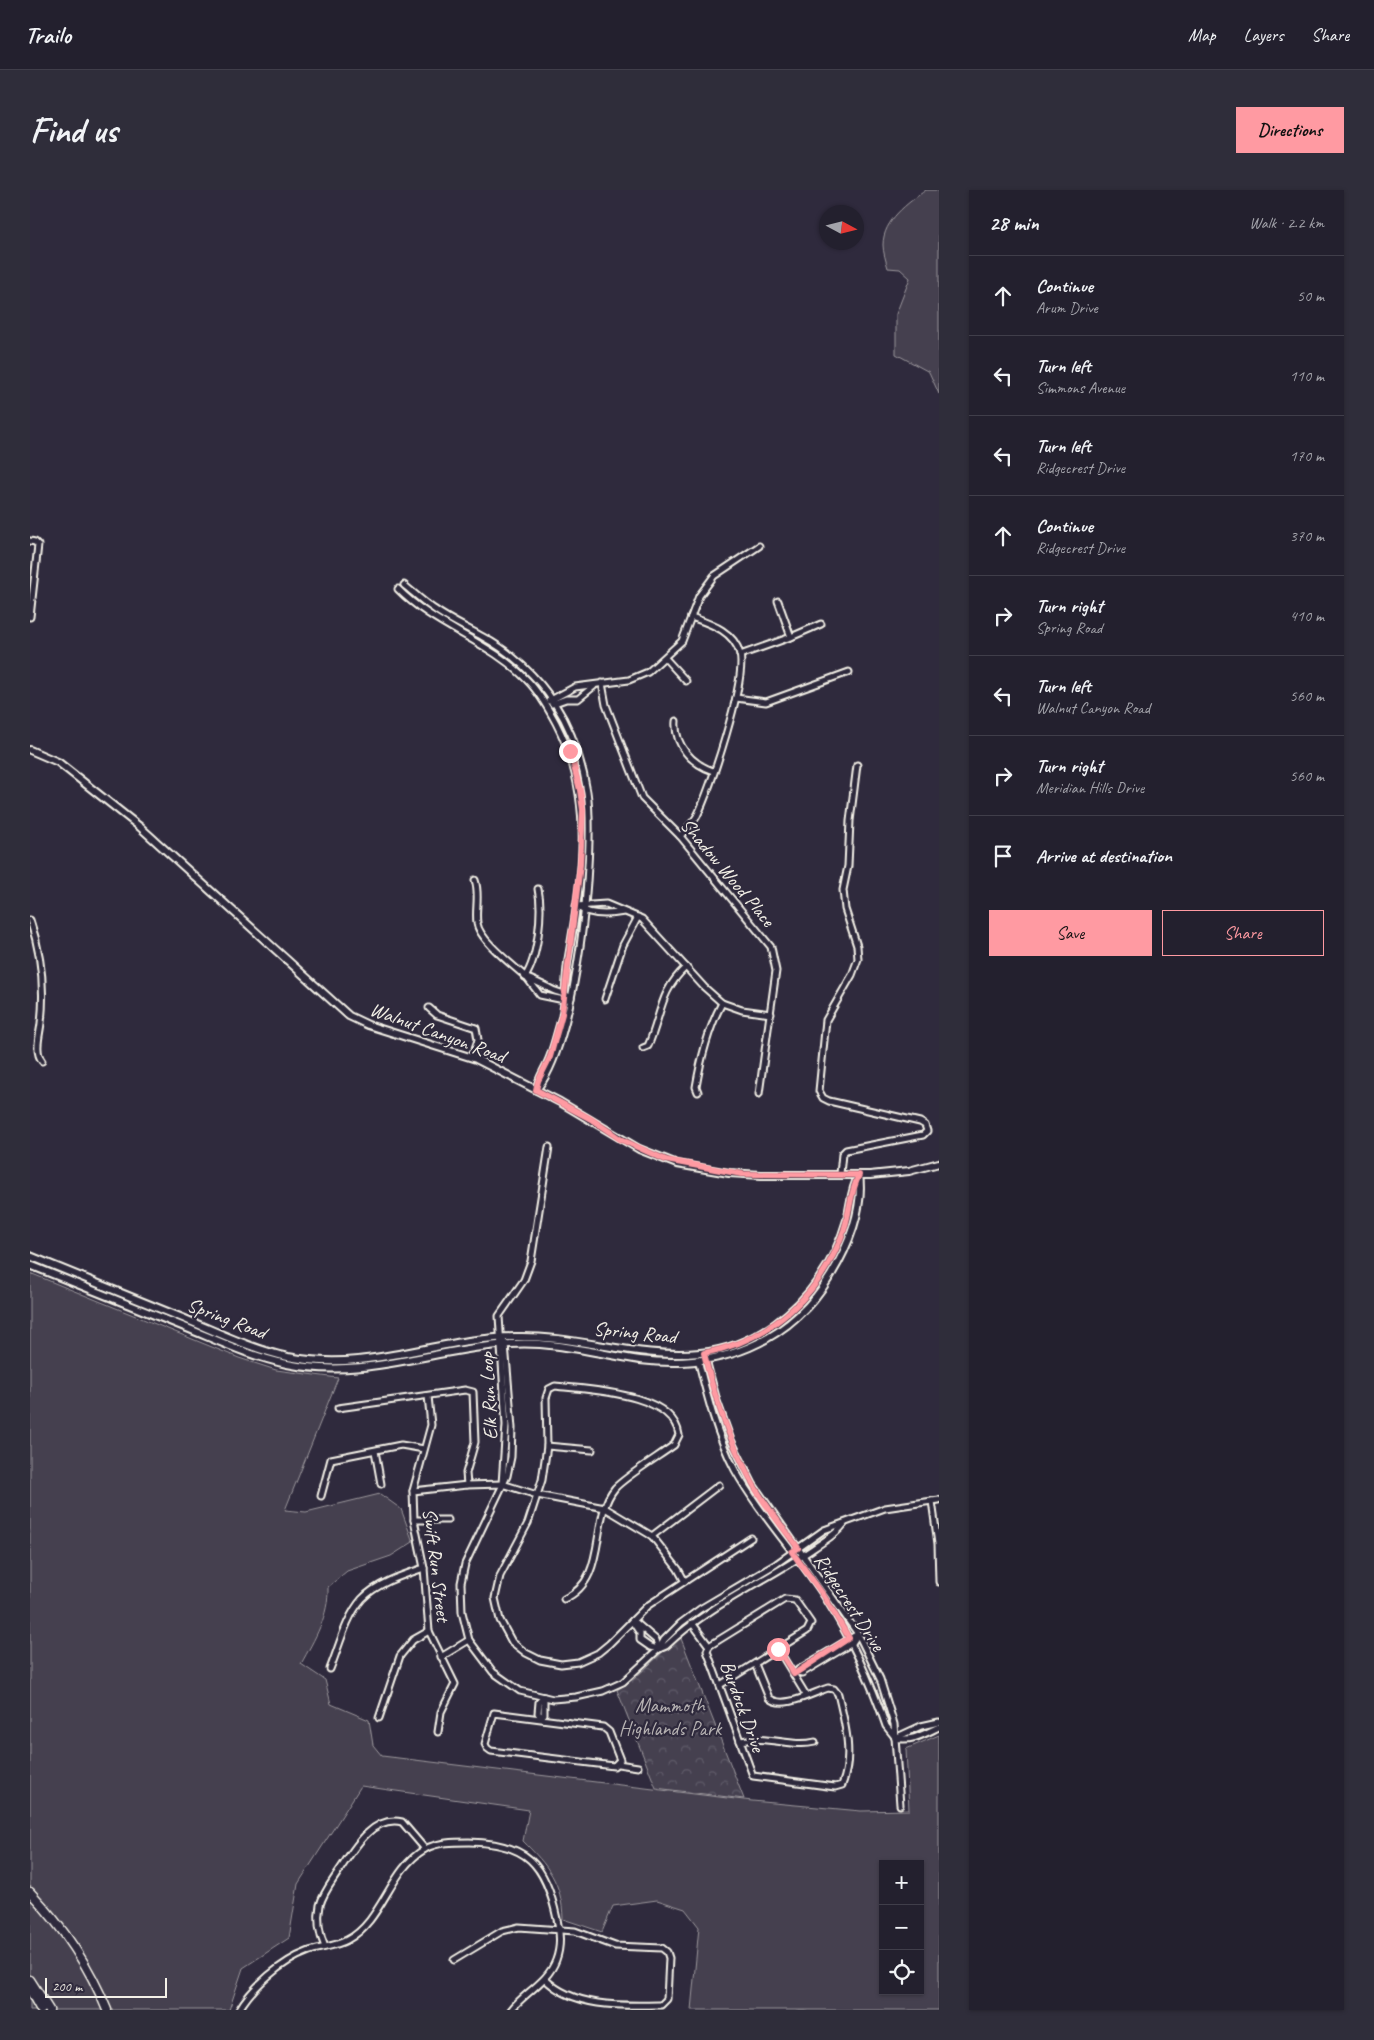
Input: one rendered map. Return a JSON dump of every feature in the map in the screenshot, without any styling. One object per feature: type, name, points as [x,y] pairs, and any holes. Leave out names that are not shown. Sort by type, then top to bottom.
[{"type":"highway","points":[[30,1892],[69,1938],[112,2010]]},
{"type":"highway","points":[[90,1971],[107,2010]]},
{"type":"highway","points":[[30,1980],[49,2010]]},
{"type":"highway","points":[[30,1990],[41,2010]]},
{"type":"main road","name":"Walnut Canyon Road","points":[[30,750],[58,762],[140,827],[349,1016],[368,1025],[472,1057],[591,1119],[620,1139],[666,1160],[742,1174],[859,1175],[908,1170],[939,1164]]},
{"type":"main road","name":"Spring Road","points":[[30,1256],[251,1346],[300,1359],[340,1362],[369,1360],[502,1342],[550,1345],[656,1361],[702,1357],[747,1341],[796,1308],[814,1287],[831,1261],[844,1230],[853,1186],[859,1175]]},
{"type":"main road","name":"Spring Road","points":[[30,1264],[251,1354],[296,1366],[337,1369],[370,1368],[502,1342]]},
{"type":"street","points":[[30,541],[37,543],[30,617]]},
{"type":"street","points":[[546,704],[575,687],[629,680],[648,672],[682,641],[698,596],[714,576],[759,546]]},
{"type":"street","points":[[404,585],[434,610],[485,638],[519,663],[535,678],[553,701],[570,729],[587,791],[590,819],[583,909],[571,998],[560,1045],[544,1082],[536,1090]]},
{"type":"street","points":[[398,589],[409,600],[441,622],[481,644],[527,680],[546,704],[570,751],[580,790],[582,838],[576,906],[564,1000],[552,1050],[536,1090]]},
{"type":"street","points":[[778,601],[791,637]]},
{"type":"street","points":[[680,836],[697,817],[741,678],[740,655],[729,636],[719,626],[691,616]]},
{"type":"street","points":[[740,655],[821,624]]},
{"type":"street","points":[[481,644],[485,638]]},
{"type":"street","points":[[665,658],[686,681]]},
{"type":"street","points":[[736,698],[766,702],[849,672]]},
{"type":"street","name":"Shadow Wood Place","points":[[602,683],[606,705],[642,798],[680,836],[770,948],[776,971],[759,1094]]},
{"type":"street","points":[[553,701],[578,699],[594,686]]},
{"type":"street","points":[[582,687],[584,695]]},
{"type":"street","points":[[676,721],[682,746],[689,758],[700,767],[713,771]]},
{"type":"street","points":[[840,1174],[842,1154],[846,1150],[923,1135],[927,1131],[925,1124],[920,1122],[829,1101],[823,1098],[818,1091],[826,1020],[852,975],[858,959],[857,946],[847,919],[843,890],[849,862],[850,821],[857,765]]},
{"type":"street","points":[[475,880],[478,889],[477,926],[482,936],[526,977],[536,993],[564,1000],[571,998]]},
{"type":"street","points":[[526,977],[534,954],[540,912],[538,890]]},
{"type":"street","points":[[583,909],[610,905],[638,917],[646,922],[686,967],[722,1003],[742,1010],[771,1014]]},
{"type":"street","points":[[609,915],[612,910],[610,905]]},
{"type":"street","points":[[576,906],[609,915],[624,912]]},
{"type":"street","points":[[605,999],[623,945],[638,917]]},
{"type":"street","points":[[30,920],[43,974],[43,1002],[38,1051],[42,1060]]},
{"type":"street","points":[[643,1048],[648,1046],[655,1030],[666,992],[672,980],[686,967]]},
{"type":"street","points":[[526,977],[542,983],[550,989],[565,993],[571,998]]},
{"type":"street","points":[[536,993],[537,984],[542,983]]},
{"type":"street","points":[[698,1092],[696,1087],[704,1051],[712,1022],[722,1003]]},
{"type":"street","points":[[429,1008],[437,1015],[476,1028],[478,1040],[472,1057]]},
{"type":"street","name":"Elk Run Loop","points":[[549,1147],[531,1261],[524,1280],[500,1312],[506,1431],[502,1484],[493,1508],[465,1564],[461,1583],[462,1612],[469,1640],[493,1672],[520,1691],[553,1699],[576,1697],[603,1691],[622,1682],[659,1649],[676,1629],[700,1609],[776,1564],[824,1530],[884,1508],[939,1500]]},
{"type":"street","name":"Ridgecrest Drive","points":[[702,1357],[731,1440],[753,1484],[858,1634],[880,1679],[894,1724],[900,1805]]},
{"type":"street","name":"Ridgecrest Drive","points":[[702,1357],[716,1426],[735,1470],[824,1596],[851,1640],[874,1692],[886,1726],[894,1738]]},
{"type":"street","points":[[564,1600],[574,1595],[589,1573],[596,1558],[605,1508],[615,1488],[678,1440],[676,1424],[654,1404],[642,1398],[555,1386],[549,1389],[546,1398],[547,1446],[537,1495],[528,1523],[500,1576],[495,1598],[500,1620],[512,1642],[526,1653],[540,1660],[561,1664],[578,1662],[609,1644],[647,1606],[750,1538]]},
{"type":"street","points":[[338,1408],[465,1390],[473,1392],[475,1442],[466,1473],[467,1485]]},
{"type":"street","name":"Swift Run Street","points":[[428,1396],[431,1425],[413,1491],[414,1520],[424,1568],[429,1631],[455,1684],[442,1712],[438,1732]]},
{"type":"street","points":[[320,1496],[331,1459],[401,1445],[424,1449]]},
{"type":"street","points":[[547,1446],[592,1450]]},
{"type":"street","points":[[375,1451],[381,1484]]},
{"type":"street","points":[[413,1491],[467,1485],[502,1484],[537,1495],[605,1508],[652,1536],[678,1569],[684,1580]]},
{"type":"street","points":[[652,1536],[719,1485]]},
{"type":"street","points":[[932,1501],[938,1544],[939,1582]]},
{"type":"street","points":[[414,1520],[448,1520]]},
{"type":"street","name":"Elk Run Loop","points":[[659,1649],[666,1646],[692,1623],[797,1559],[844,1524]]},
{"type":"street","points":[[330,1669],[354,1612],[362,1599],[376,1588],[424,1568]]},
{"type":"street","points":[[692,1623],[709,1646],[785,1599],[795,1600],[812,1623],[807,1631],[720,1685]]},
{"type":"street","points":[[632,1621],[640,1640],[650,1647],[659,1649]]},
{"type":"street","points":[[632,1621],[656,1640],[659,1649]]},
{"type":"street","points":[[379,1718],[400,1656],[413,1640],[429,1631]]},
{"type":"street","points":[[796,1673],[802,1673],[858,1634]]},
{"type":"street","points":[[441,1657],[469,1640]]},
{"type":"street","name":"Burdock Drive","points":[[709,1646],[707,1651],[753,1776],[835,1787],[842,1785],[847,1760],[847,1732],[838,1694],[831,1688],[806,1696]]},
{"type":"street","points":[[754,1664],[772,1701],[786,1702],[806,1696],[796,1673],[778,1649]]},
{"type":"street","points":[[541,1717],[538,1713],[544,1696]]},
{"type":"street","points":[[618,1764],[619,1756],[607,1729],[541,1717],[494,1713],[485,1744],[487,1748],[614,1766],[618,1764],[638,1767]]},
{"type":"street","points":[[894,1738],[939,1722]]},
{"type":"street","points":[[930,1724],[932,1730]]},
{"type":"street","points":[[894,1738],[905,1741],[939,1727]]},
{"type":"street","points":[[740,1741],[756,1738],[806,1744],[815,1742]]},
{"type":"street","points":[[325,1948],[319,1925],[322,1897],[368,1833],[391,1821],[402,1822],[408,1826],[425,1849]]},
{"type":"street","points":[[239,2010],[248,1996],[300,1955],[346,1940],[362,1928],[406,1864],[425,1849],[442,1844],[488,1842],[516,1849],[530,1859],[545,1878],[552,1895],[560,1930],[557,1959],[544,1979],[511,2010]]},
{"type":"street","points":[[454,1960],[509,1929],[525,1928],[560,1930],[584,1934],[615,1946],[662,1948],[667,1952],[669,1958],[667,1999],[661,2005],[615,2005],[572,1997],[559,1992],[544,1979]]},
{"type":"green space","points":[[926,190],[939,190],[939,394],[929,372],[896,354],[896,314],[910,278],[900,269],[888,268],[883,248],[884,236],[892,220],[904,207]]},
{"type":"green space","points":[[30,1273],[239,1358],[276,1370],[338,1378],[285,1510],[306,1512],[380,1494],[401,1509],[413,1542],[391,1556],[347,1571],[328,1587],[324,1617],[301,1664],[325,1680],[331,1704],[369,1720],[373,1745],[382,1756],[752,1801],[861,1811],[909,1810],[906,1749],[939,1735],[939,2010],[691,2010],[699,1927],[685,1909],[657,1900],[613,1906],[602,1932],[563,1919],[560,1895],[552,1875],[523,1841],[529,1810],[361,1786],[298,1884],[289,1938],[243,1968],[229,2010],[30,2010]]},
{"type":"green space","name":"Mammoth Highlands Park","points":[[680,1636],[744,1799],[656,1788],[617,1690],[635,1678]]},
{"type":"route","points":[[570,751],[583,810],[574,925],[562,1014],[550,1057],[538,1081],[536,1090],[591,1119],[639,1150],[678,1164],[742,1174],[859,1175],[853,1186],[844,1230],[831,1261],[814,1287],[796,1308],[747,1341],[704,1353],[717,1401],[731,1440],[753,1484],[798,1548],[792,1552],[824,1596],[849,1638],[794,1674],[778,1649]]}]
